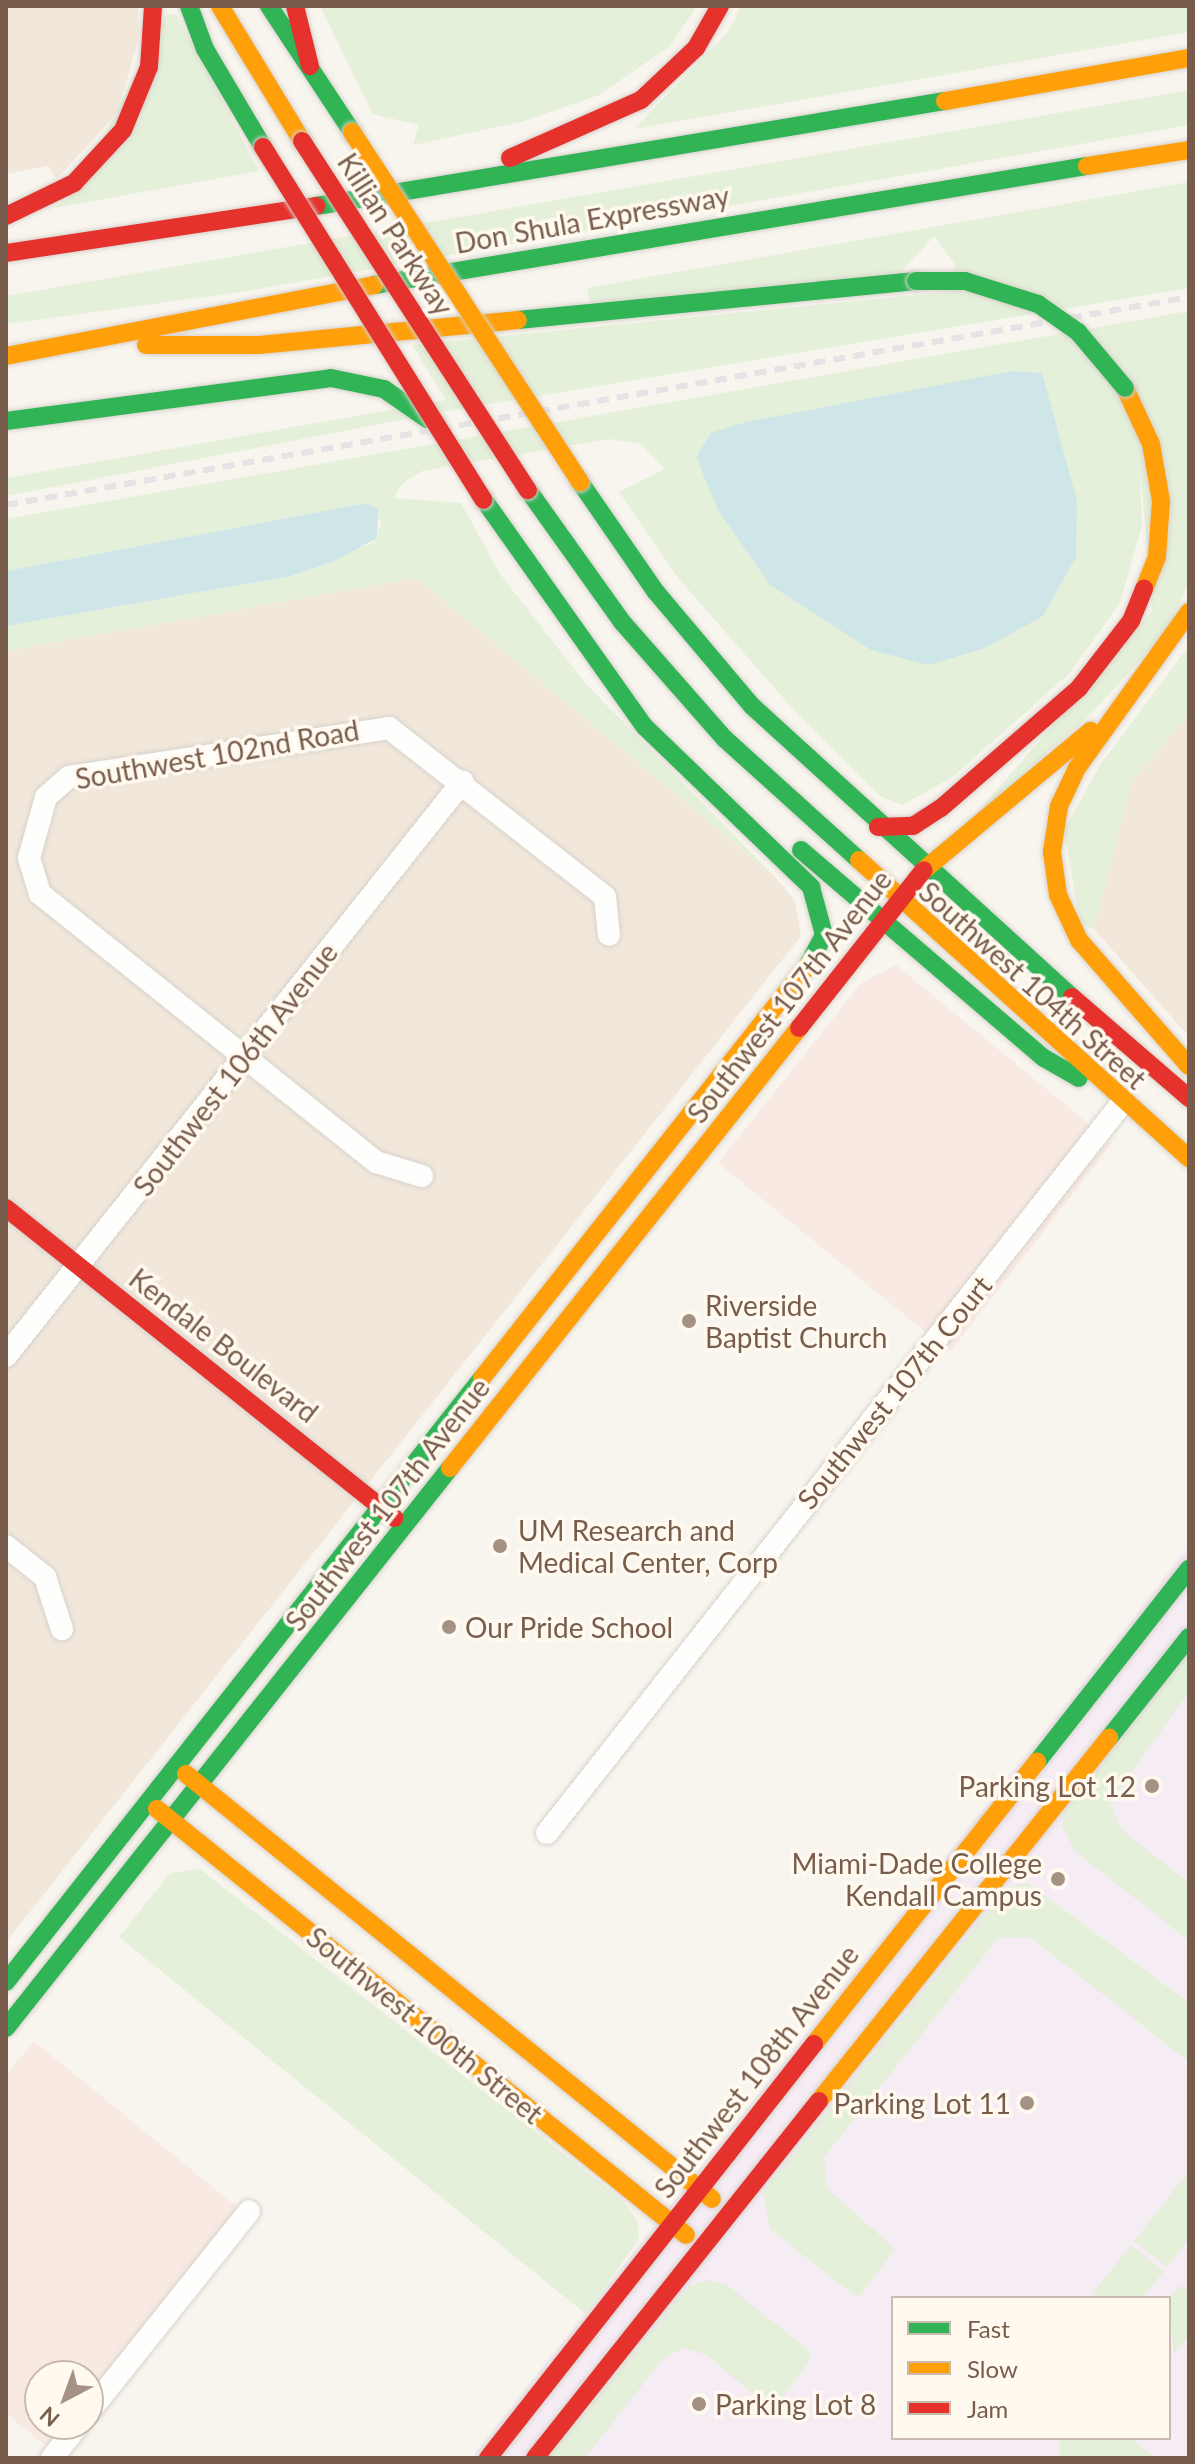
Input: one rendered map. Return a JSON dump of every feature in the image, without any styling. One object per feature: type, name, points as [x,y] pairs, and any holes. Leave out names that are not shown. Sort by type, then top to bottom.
[{"type":"main road","points":[[6,216],[74,183],[123,130],[149,67],[153,6]]},
{"type":"main road","points":[[189,6],[205,49],[263,147],[543,590],[626,691],[645,727],[816,892],[824,935]]},
{"type":"main road","name":"Killian Parkway","points":[[220,6],[302,141],[528,490]]},
{"type":"main road","name":"Killian Parkway","points":[[269,6],[580,482]]},
{"type":"main road","points":[[295,6],[310,66]]},
{"type":"main road","points":[[430,186],[574,135],[641,100],[696,48],[720,6]]},
{"type":"main road","name":"Don Shula Expressway","points":[[6,253],[430,186],[1189,58]]},
{"type":"main road","name":"Don Shula Expressway","points":[[6,356],[527,255],[1189,150]]},
{"type":"main road","points":[[82,342],[259,345],[916,281],[979,284],[1038,304],[1088,342],[1125,388],[1156,459],[1161,501],[1157,557],[1131,621],[1079,688],[941,808],[913,826],[878,827]]},
{"type":"main road","points":[[6,421],[187,394],[331,378],[368,383],[402,397],[437,426]]},
{"type":"main road","name":"Southwest 104th Street","points":[[580,482],[702,651],[924,870],[1189,1098]]},
{"type":"main road","name":"Southwest 104th Street","points":[[528,490],[685,695],[893,897],[1122,1103],[1189,1158]]},
{"type":"main road","points":[[1189,612],[1164,656],[1110,718],[1059,806],[1055,882],[1079,940],[1189,1066]]},
{"type":"main road","points":[[626,691],[660,713],[874,916],[1044,1058],[1122,1103]]},
{"type":"main road","name":"Southwest 107th Avenue","points":[[6,2028],[406,1527],[874,916],[924,870],[1110,718]]},
{"type":"main road","name":"Southwest 107th Avenue","points":[[6,1982],[808,965],[824,935],[874,916]]},
{"type":"main road","name":"Kendale Boulevard","points":[[6,1208],[406,1527]]},
{"type":"main road","name":"Southwest 108th Avenue","points":[[488,2458],[1189,1569]]},
{"type":"main road","points":[[307,1602],[331,1621]]},
{"type":"main road","points":[[535,2458],[1189,1637]]},
{"type":"main road","name":"Southwest 100th Street","points":[[177,1767],[729,2213]]},
{"type":"main road","name":"Southwest 100th Street","points":[[149,1802],[701,2247]]},
{"type":"street","name":"Southwest 102nd Road","points":[[244,1058],[35,888],[29,858],[40,806],[66,778],[371,727],[394,730],[463,781]]},
{"type":"street","points":[[463,781],[605,897],[609,935]]},
{"type":"street","name":"Southwest 106th Avenue","points":[[6,1356],[463,781]]},
{"type":"street","points":[[244,1058],[376,1162],[422,1176]]},
{"type":"street","name":"Southwest 107th Court","points":[[547,1833],[1122,1103]]},
{"type":"street","points":[[6,1546],[45,1577],[62,1629]]},
{"type":"street","points":[[104,2393],[249,2211]]},
{"type":"street","points":[[52,2458],[66,2440]]},
{"type":"shaded area","points":[[6,6],[138,6],[139,37],[117,114],[56,179],[48,166],[6,174]]},
{"type":"shaded area","points":[[416,578],[776,878],[795,901],[801,936],[6,1942],[6,651]]},
{"type":"shaded area","points":[[1189,714],[1189,1037],[1094,929],[1132,781]]},
{"type":"shaded area","points":[[896,965],[1112,1143],[950,1352],[718,1163],[862,982]]},
{"type":"shaded area","name":"Miami-Dade College Kendall Campus","points":[[1189,1545],[1189,2458],[471,2458],[1115,1642]]},
{"type":"shaded area","points":[[34,2041],[242,2211],[104,2380],[104,2360],[24,2360],[24,2428],[6,2414],[6,2075]]},
{"type":"shaded area","points":[[39,2440],[56,2440],[49,2448]]},
{"type":"green space","points":[[320,6],[697,6],[670,46],[599,95],[521,122],[413,145],[419,125],[373,114]]},
{"type":"green space","points":[[741,6],[1189,6],[1189,32],[634,129],[729,31]]},
{"type":"green space","points":[[176,14],[259,171],[54,208],[76,192],[165,15]]},
{"type":"green space","points":[[1189,90],[1189,125],[241,292],[6,324],[6,296]]},
{"type":"green space","points":[[1189,182],[1189,288],[453,410],[6,496],[6,478],[446,400],[412,345],[958,291],[954,263],[934,236],[897,276],[622,304],[590,302],[587,288]]},
{"type":"green space","points":[[1189,311],[1188,585],[1167,630],[1096,709],[968,823],[1152,611],[1140,466],[1142,526],[1120,603],[1069,674],[951,778],[902,805],[880,796],[793,709],[679,579],[619,492],[665,469],[641,444],[609,439],[422,471],[403,483],[393,498],[461,503],[500,574],[586,684],[776,878],[416,578],[6,651],[6,626],[291,576],[372,543],[382,523],[367,503],[6,571],[6,519]]},
{"type":"green space","points":[[1189,646],[1189,714],[1132,781],[1094,929],[1080,923],[1064,830],[1100,765]]},
{"type":"green space","points":[[1189,1652],[1189,1692],[1110,1802],[1122,1830],[1189,1883],[1189,1941],[1075,1851],[1062,1826],[1064,1813]]},
{"type":"green space","points":[[200,1869],[622,2200],[637,2220],[639,2239],[586,2314],[119,1937],[170,1873]]},
{"type":"green space","points":[[1028,1883],[1189,2003],[1189,2062],[1030,1937],[998,1938],[824,2157],[827,2188],[895,2249],[860,2296],[851,2293],[770,2229],[763,2192],[1007,1887]]},
{"type":"green space","points":[[1189,2171],[1189,2239],[1167,2267],[1134,2241]]},
{"type":"green space","points":[[1131,2245],[1164,2271],[1144,2296],[1091,2295]]},
{"type":"green space","points":[[709,2280],[727,2285],[809,2351],[811,2359],[781,2399],[753,2394],[707,2355],[683,2348],[662,2360],[585,2458],[548,2458],[689,2286]]},
{"type":"green space","points":[[1181,2285],[1189,2292],[1189,2336],[1174,2354],[1171,2322],[1171,2298]]},
{"type":"green space","points":[[1060,2440],[1132,2440],[1155,2458],[1060,2458]]},
{"type":"water","points":[[1012,371],[1042,373],[1077,501],[1076,557],[1043,616],[985,648],[928,665],[871,650],[770,585],[718,510],[696,457],[711,433],[746,422]]},
{"type":"water","points":[[367,503],[378,509],[377,538],[337,560],[291,576],[6,626],[6,571]]},
{"type":"railway","points":[[6,505],[1189,297]]},
{"type":"traffic: fast","points":[[189,6],[205,49],[263,147]]},
{"type":"traffic: fast","points":[[269,6],[352,132]]},
{"type":"traffic: fast","points":[[316,206],[945,101]]},
{"type":"traffic: fast","points":[[374,285],[1087,166]]},
{"type":"traffic: fast","points":[[518,320],[916,281]]},
{"type":"traffic: fast","points":[[916,281],[965,281],[1038,304],[1078,332],[1125,388]]},
{"type":"traffic: fast","points":[[6,421],[331,378],[384,389],[437,426]]},
{"type":"traffic: fast","points":[[580,482],[656,592],[752,706],[1072,997]]},
{"type":"traffic: fast","points":[[528,490],[623,623],[725,739],[859,860]]},
{"type":"traffic: fast","points":[[484,500],[645,727],[811,887],[824,935],[808,965]]},
{"type":"traffic: fast","points":[[801,850],[1044,1058],[1079,1078]]},
{"type":"traffic: fast","points":[[6,1982],[482,1378]]},
{"type":"traffic: fast","points":[[6,2028],[450,1468]]},
{"type":"traffic: fast","points":[[1037,1762],[1189,1569]]},
{"type":"traffic: fast","points":[[1109,1738],[1189,1637]]},
{"type":"traffic: slow","points":[[220,6],[302,141]]},
{"type":"traffic: slow","points":[[945,101],[1189,58]]},
{"type":"traffic: slow","points":[[352,132],[580,482]]},
{"type":"traffic: slow","points":[[1087,166],[1189,150]]},
{"type":"traffic: slow","points":[[6,356],[374,285]]},
{"type":"traffic: slow","points":[[146,345],[259,345],[518,320]]},
{"type":"traffic: slow","points":[[1125,388],[1151,444],[1161,501],[1157,557],[1144,589]]},
{"type":"traffic: slow","points":[[1189,612],[1077,768],[1059,806],[1052,852],[1058,895],[1079,940],[1189,1066]]},
{"type":"traffic: slow","points":[[924,870],[1090,731]]},
{"type":"traffic: slow","points":[[859,860],[1189,1158]]},
{"type":"traffic: slow","points":[[482,1378],[808,965]]},
{"type":"traffic: slow","points":[[450,1468],[799,1028]]},
{"type":"traffic: slow","points":[[819,2101],[1109,1738]]},
{"type":"traffic: slow","points":[[814,2044],[1037,1762]]},
{"type":"traffic: slow","points":[[186,1774],[712,2199]]},
{"type":"traffic: slow","points":[[157,1809],[686,2235]]},
{"type":"traffic: jam","points":[[6,216],[74,183],[123,130],[149,67],[153,6]]},
{"type":"traffic: jam","points":[[295,6],[310,66]]},
{"type":"traffic: jam","points":[[510,158],[641,100],[696,48],[720,6]]},
{"type":"traffic: jam","points":[[302,141],[528,490]]},
{"type":"traffic: jam","points":[[263,147],[484,500]]},
{"type":"traffic: jam","points":[[6,253],[316,206]]},
{"type":"traffic: jam","points":[[878,827],[913,826],[941,808],[1079,688],[1131,621],[1144,589]]},
{"type":"traffic: jam","points":[[799,1028],[924,870]]},
{"type":"traffic: jam","points":[[1072,997],[1189,1098]]},
{"type":"traffic: jam","points":[[6,1208],[395,1518]]},
{"type":"traffic: jam","points":[[488,2458],[814,2044]]},
{"type":"traffic: jam","points":[[535,2458],[819,2101]]},
{"type":"place","name":"Riverside Baptist Church","points":[[689,1321]]},
{"type":"place","name":"UM Research and Medical Center, Corp","points":[[500,1546]]},
{"type":"place","name":"Our Pride School","points":[[449,1627]]},
{"type":"place","name":"Parking Lot 12","points":[[1152,1786]]},
{"type":"place","name":"Miami-Dade College Kendall Campus","points":[[1058,1879]]},
{"type":"place","name":"Parking Lot 11","points":[[1027,2103]]},
{"type":"place","name":"Parking Lot 8","points":[[699,2404]]}]
